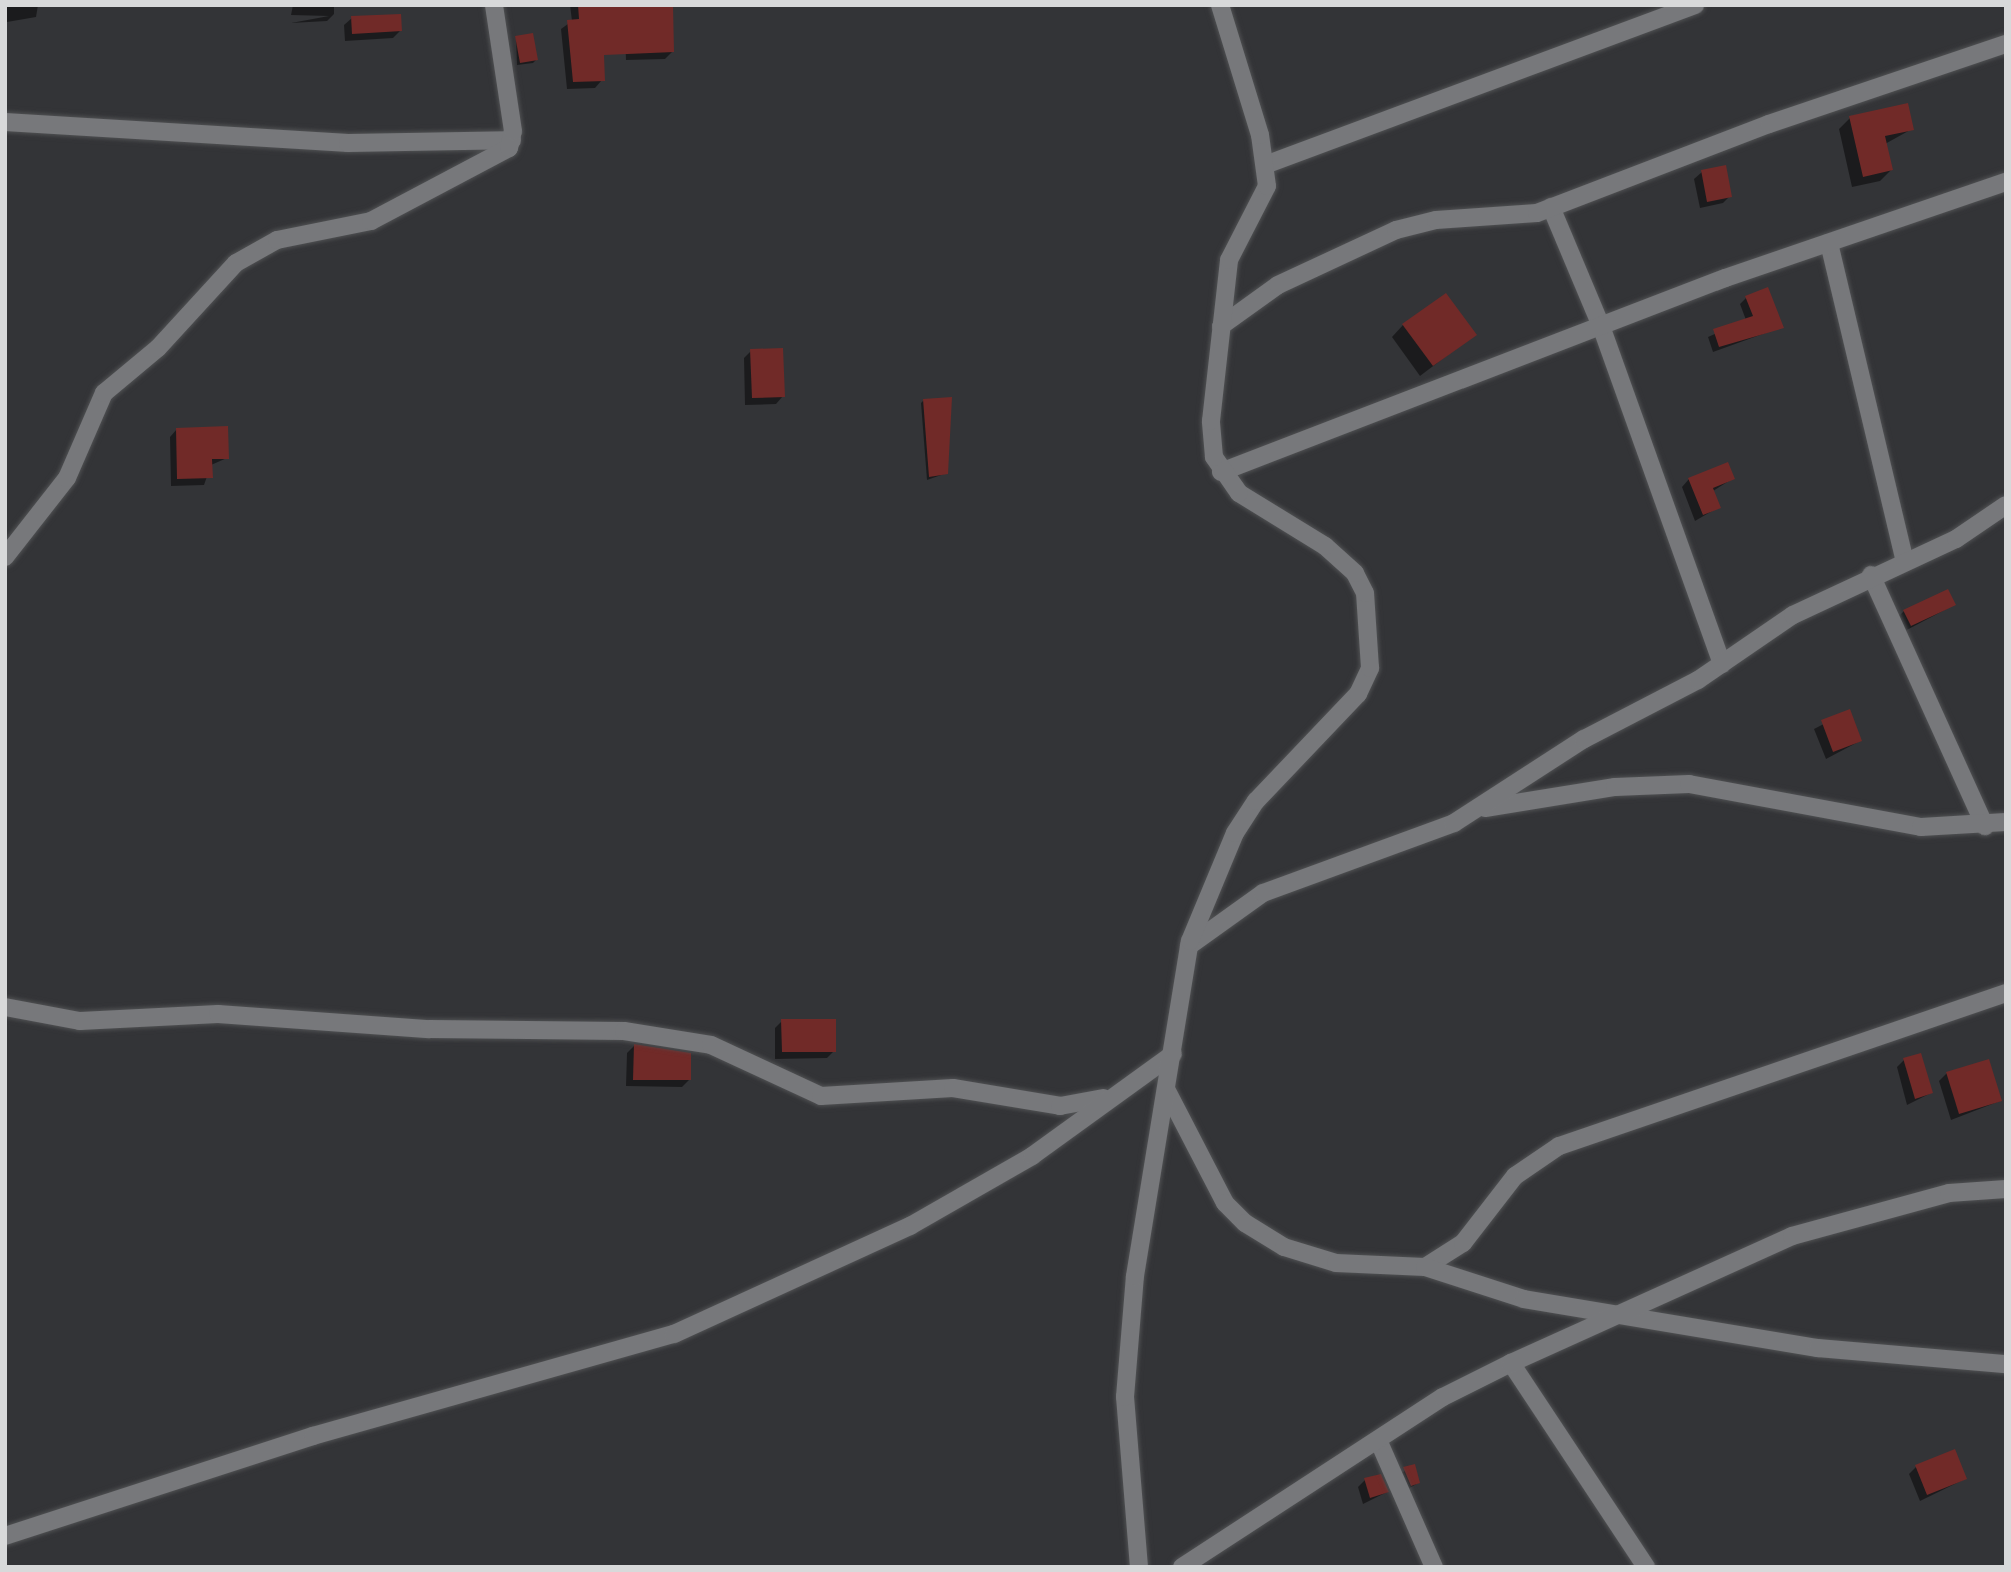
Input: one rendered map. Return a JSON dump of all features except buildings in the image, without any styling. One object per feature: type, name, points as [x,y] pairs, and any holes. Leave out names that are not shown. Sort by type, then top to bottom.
[{"type":"street","points":[[5,557],[67,478],[104,393],[158,348],[236,263],[277,240],[371,221],[502,156],[512,140],[494,5]]},
{"type":"street","points":[[1139,1567],[1125,1397],[1135,1276],[1189,946],[1235,833],[1256,801],[1359,694],[1370,667],[1371,627],[1355,573],[1325,546],[1254,506],[1221,471],[1211,421],[1229,260],[1263,203],[1265,165],[1220,5]]},
{"type":"street","points":[[1265,165],[1695,5]]},
{"type":"street","points":[[1221,326],[1287,280],[1396,230],[1436,220],[1527,216],[1886,81],[2006,44]]},
{"type":"street","points":[[5,122],[348,143],[512,140]]},
{"type":"street","points":[[1221,471],[1601,326],[2006,182]]},
{"type":"street","points":[[1551,207],[1601,326],[1722,664]]},
{"type":"street","points":[[1829,243],[1905,561]]},
{"type":"street","points":[[1189,946],[1263,893],[1434,834],[1478,809],[1584,739],[1722,664],[1793,615],[1871,575],[1980,526],[2006,505]]},
{"type":"street","points":[[1871,575],[1985,826]]},
{"type":"street","points":[[1478,809],[1615,787],[1689,783],[1909,825],[1985,826],[2006,822]]},
{"type":"street","points":[[1425,1267],[1463,1244],[1515,1176],[1559,1146],[2006,993]]},
{"type":"street","points":[[5,1007],[80,1021],[218,1014],[429,1029],[677,1036],[711,1045],[801,1089],[846,1099],[953,1088],[1076,1107],[1121,1092]]},
{"type":"street","points":[[5,1536],[313,1436],[674,1334],[910,1226],[1032,1156],[1173,1055]]},
{"type":"street","points":[[1167,1091],[1225,1203],[1245,1223],[1284,1247],[1336,1263],[1425,1267],[1490,1292],[1624,1312],[1818,1348],[2006,1364]]},
{"type":"street","points":[[1182,1567],[1379,1442],[1443,1397],[1511,1363],[1793,1236],[1948,1193],[2006,1189]]},
{"type":"street","points":[[1511,1363],[1646,1567]]},
{"type":"street","points":[[1379,1442],[1434,1567]]}]
